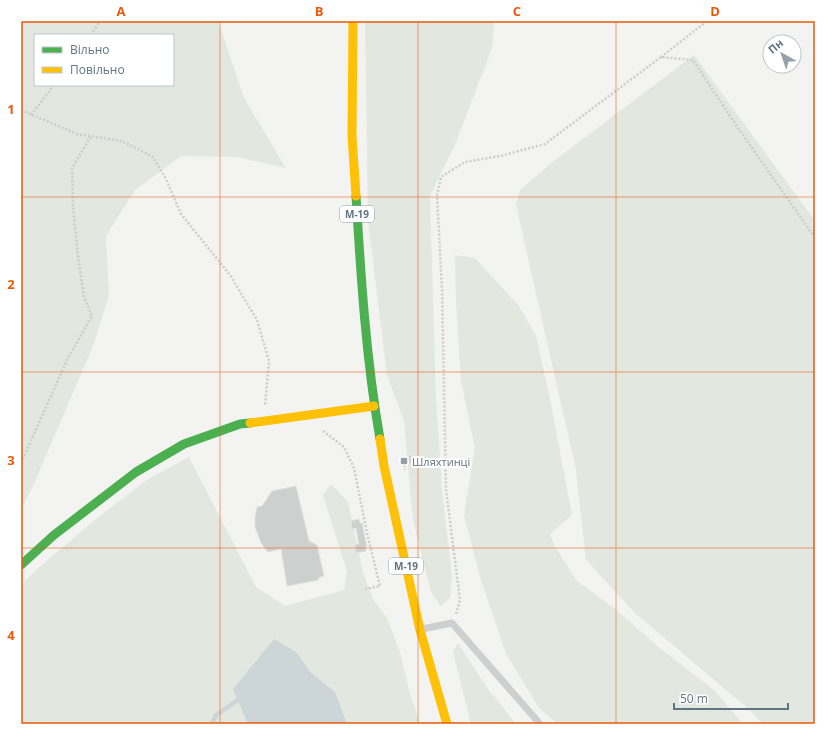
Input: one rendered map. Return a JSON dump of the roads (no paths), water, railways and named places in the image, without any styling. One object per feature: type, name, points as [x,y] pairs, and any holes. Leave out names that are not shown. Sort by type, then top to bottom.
[{"type":"main road","name":"М-19","points":[[353,21],[352,136],[363,303],[374,406],[384,466],[420,630],[447,724]]},
{"type":"main road","points":[[21,565],[54,535],[136,472],[184,444],[240,424],[374,406]]},
{"type":"lane","points":[[420,630],[452,623],[540,724]]},
{"type":"waterway","points":[[212,724],[216,715],[238,700]]},
{"type":"place","name":"Шляхтинці","points":[[404,461]]}]
